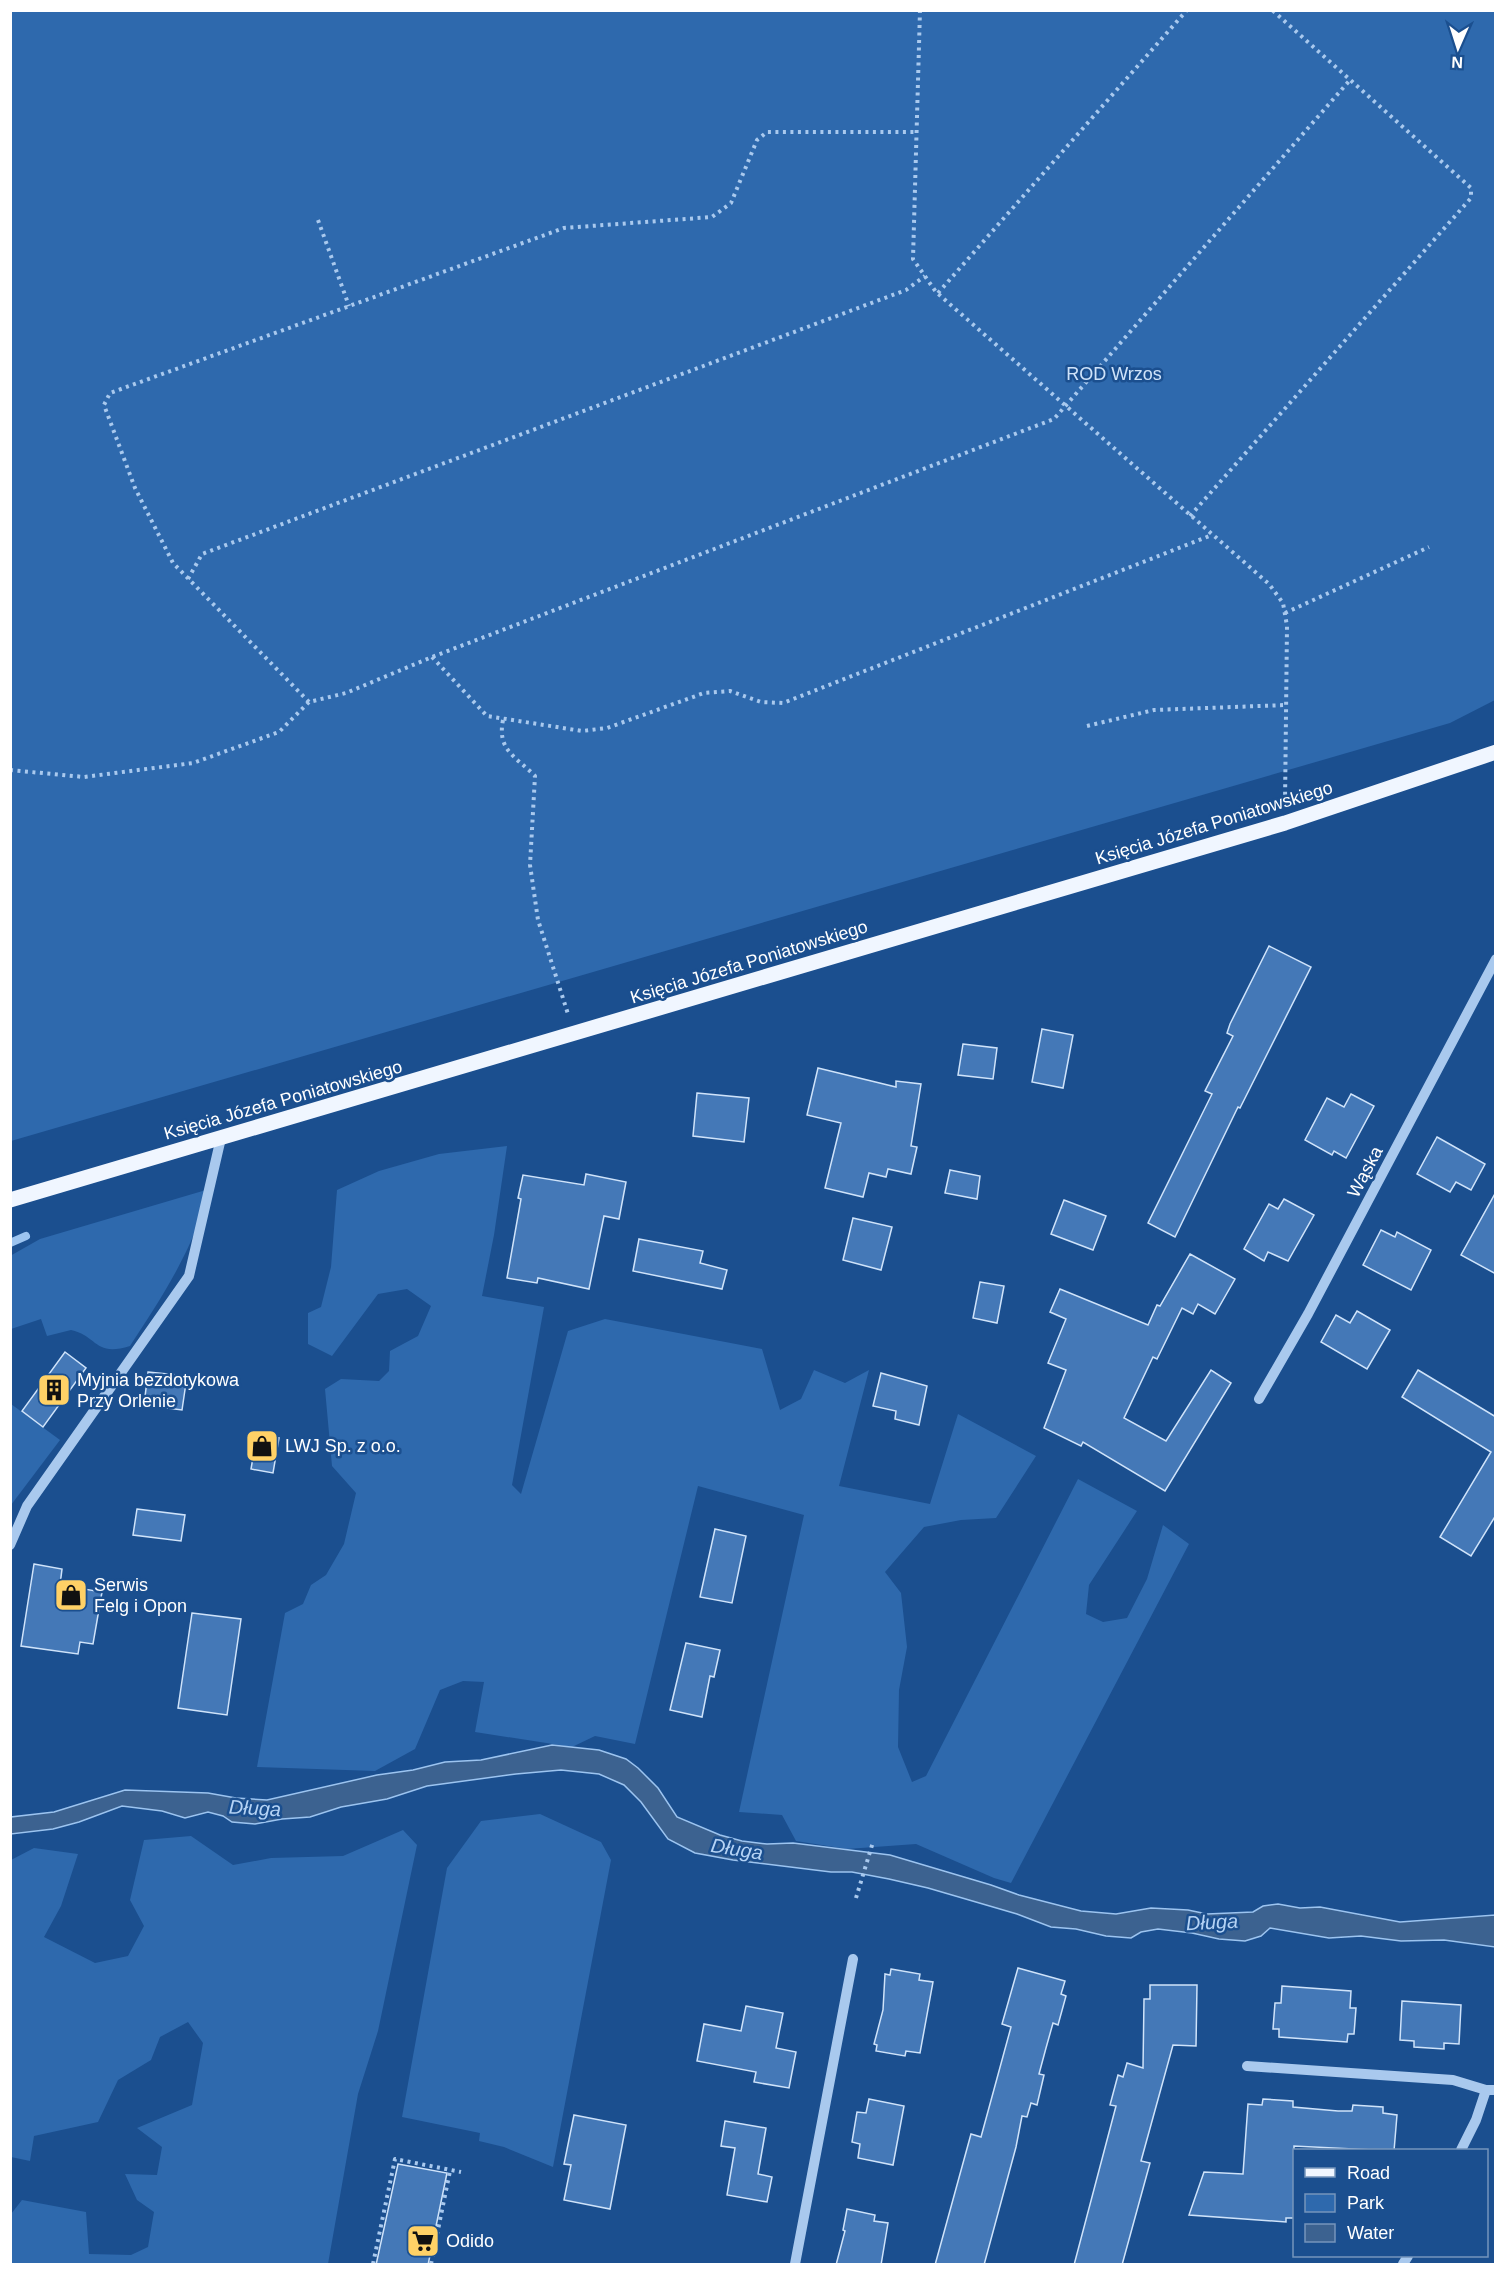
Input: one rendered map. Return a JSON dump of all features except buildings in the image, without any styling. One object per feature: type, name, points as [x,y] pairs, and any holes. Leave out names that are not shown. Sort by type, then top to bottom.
[{"type":"main road","name":"Księcia Józefa Poniatowskiego","points":[[10,1200],[1285,823],[1496,752]]},
{"type":"street","name":"Wąska","points":[[1259,1399],[1308,1314],[1496,959]]},
{"type":"street","points":[[10,1545],[27,1506],[189,1276],[221,1138]]},
{"type":"street","points":[[795,2265],[853,1959]]},
{"type":"street","points":[[1247,2066],[1453,2080],[1491,2090],[1462,2149]]},
{"type":"path","points":[[920,10],[913,259],[938,294],[1269,584],[1282,603],[1287,626],[1285,823]]},
{"type":"path","points":[[938,294],[1187,10]]},
{"type":"path","points":[[1190,516],[1471,198],[1471,188],[1272,10]]},
{"type":"path","points":[[10,770],[84,777],[193,763],[279,732],[309,702],[346,693],[432,657],[1054,419],[1350,80]]},
{"type":"path","points":[[309,702],[172,563],[135,488],[104,405],[110,393],[564,228],[712,217],[731,203],[756,140],[767,132],[915,132]]},
{"type":"path","points":[[318,220],[349,306]]},
{"type":"path","points":[[188,579],[202,554],[906,290],[925,276]]},
{"type":"path","points":[[432,657],[487,716],[582,731],[606,728],[704,693],[730,691],[761,702],[783,703],[1212,535]]},
{"type":"path","points":[[1285,613],[1429,548]]},
{"type":"path","points":[[1087,726],[1155,710],[1286,705]]},
{"type":"path","points":[[503,720],[501,733],[503,746],[534,776],[530,865],[538,920],[574,1034]]},
{"type":"path","points":[[856,1898],[873,1842]]},
{"type":"path","points":[[374,2265],[395,2159],[461,2172]]},
{"type":"path","points":[[431,2265],[450,2171]]},
{"type":"green space","name":"ROD Wrzos","points":[[11,10],[1495,11],[1495,700],[1450,723],[11,1141]]},
{"type":"green space","points":[[507,1146],[494,1235],[482,1296],[544,1307],[512,1485],[521,1494],[568,1331],[605,1319],[762,1349],[780,1410],[801,1399],[814,1370],[845,1383],[869,1370],[839,1486],[930,1504],[958,1414],[1036,1456],[996,1518],[961,1520],[924,1527],[885,1572],[901,1593],[907,1647],[899,1690],[898,1747],[912,1782],[926,1776],[1078,1479],[1137,1511],[1089,1585],[1086,1614],[1103,1622],[1127,1618],[1147,1579],[1163,1525],[1189,1544],[1011,1883],[994,1878],[916,1844],[847,1849],[796,1841],[782,1815],[739,1812],[804,1515],[698,1486],[635,1744],[595,1736],[572,1747],[475,1732],[484,1682],[463,1681],[440,1690],[415,1749],[375,1771],[257,1767],[285,1613],[303,1604],[311,1585],[326,1575],[344,1544],[356,1493],[332,1466],[325,1389],[341,1379],[379,1381],[389,1371],[390,1351],[418,1336],[431,1306],[407,1289],[378,1294],[332,1356],[308,1344],[308,1313],[321,1307],[331,1267],[337,1190],[379,1171],[439,1154]]},
{"type":"green space","points":[[206,1190],[203,1209],[187,1250],[130,1346],[109,1349],[71,1330],[47,1336],[41,1319],[11,1329],[10,1256],[40,1239]]},
{"type":"green space","points":[[11,1404],[60,1440],[11,1505]]},
{"type":"green space","points":[[540,1814],[601,1842],[611,1860],[553,2167],[504,2147],[479,2141],[480,2133],[402,2117],[447,1868],[481,1821]]},
{"type":"green space","points":[[403,1830],[417,1845],[378,2031],[358,2094],[328,2264],[11,2264],[11,2214],[22,2200],[86,2212],[89,2254],[131,2255],[148,2247],[154,2212],[137,2200],[125,2174],[157,2175],[162,2147],[137,2128],[192,2105],[203,2043],[188,2022],[160,2037],[151,2060],[118,2080],[98,2122],[34,2136],[30,2161],[11,2157],[11,1860],[34,1848],[78,1854],[61,1906],[44,1937],[95,1963],[128,1956],[144,1926],[130,1900],[144,1840],[191,1836],[233,1865],[271,1858],[343,1856]]},
{"type":"water","name":"Długa","points":[[552,1745],[599,1750],[626,1759],[658,1788],[677,1817],[720,1835],[742,1841],[767,1844],[793,1843],[890,1855],[1019,1895],[1081,1911],[1116,1914],[1151,1908],[1188,1910],[1207,1914],[1253,1912],[1263,1906],[1278,1904],[1300,1908],[1320,1907],[1400,1922],[1495,1915],[1495,1947],[1444,1940],[1401,1941],[1361,1936],[1329,1938],[1270,1928],[1261,1936],[1245,1941],[1158,1929],[1141,1932],[1131,1938],[1051,1927],[1017,1914],[889,1879],[852,1872],[831,1872],[695,1853],[668,1839],[641,1802],[624,1785],[599,1774],[561,1770],[427,1786],[387,1799],[341,1807],[310,1817],[255,1824],[232,1822],[223,1816],[208,1812],[185,1818],[162,1811],[122,1806],[53,1829],[11,1834],[11,1817],[54,1812],[125,1790],[208,1793],[267,1800],[377,1775],[413,1770],[445,1762],[481,1760]]},
{"type":"waterway","points":[[10,1243],[26,1236]]},
{"type":"place","name":"Myjnia bezdotykowa Przy Orlenie","points":[[54,1390]]},
{"type":"place","name":"LWJ Sp. z o.o.","points":[[262,1446]]},
{"type":"place","name":"Serwis Felg i Opon","points":[[71,1595]]},
{"type":"place","name":"Odido","points":[[423,2241]]}]
